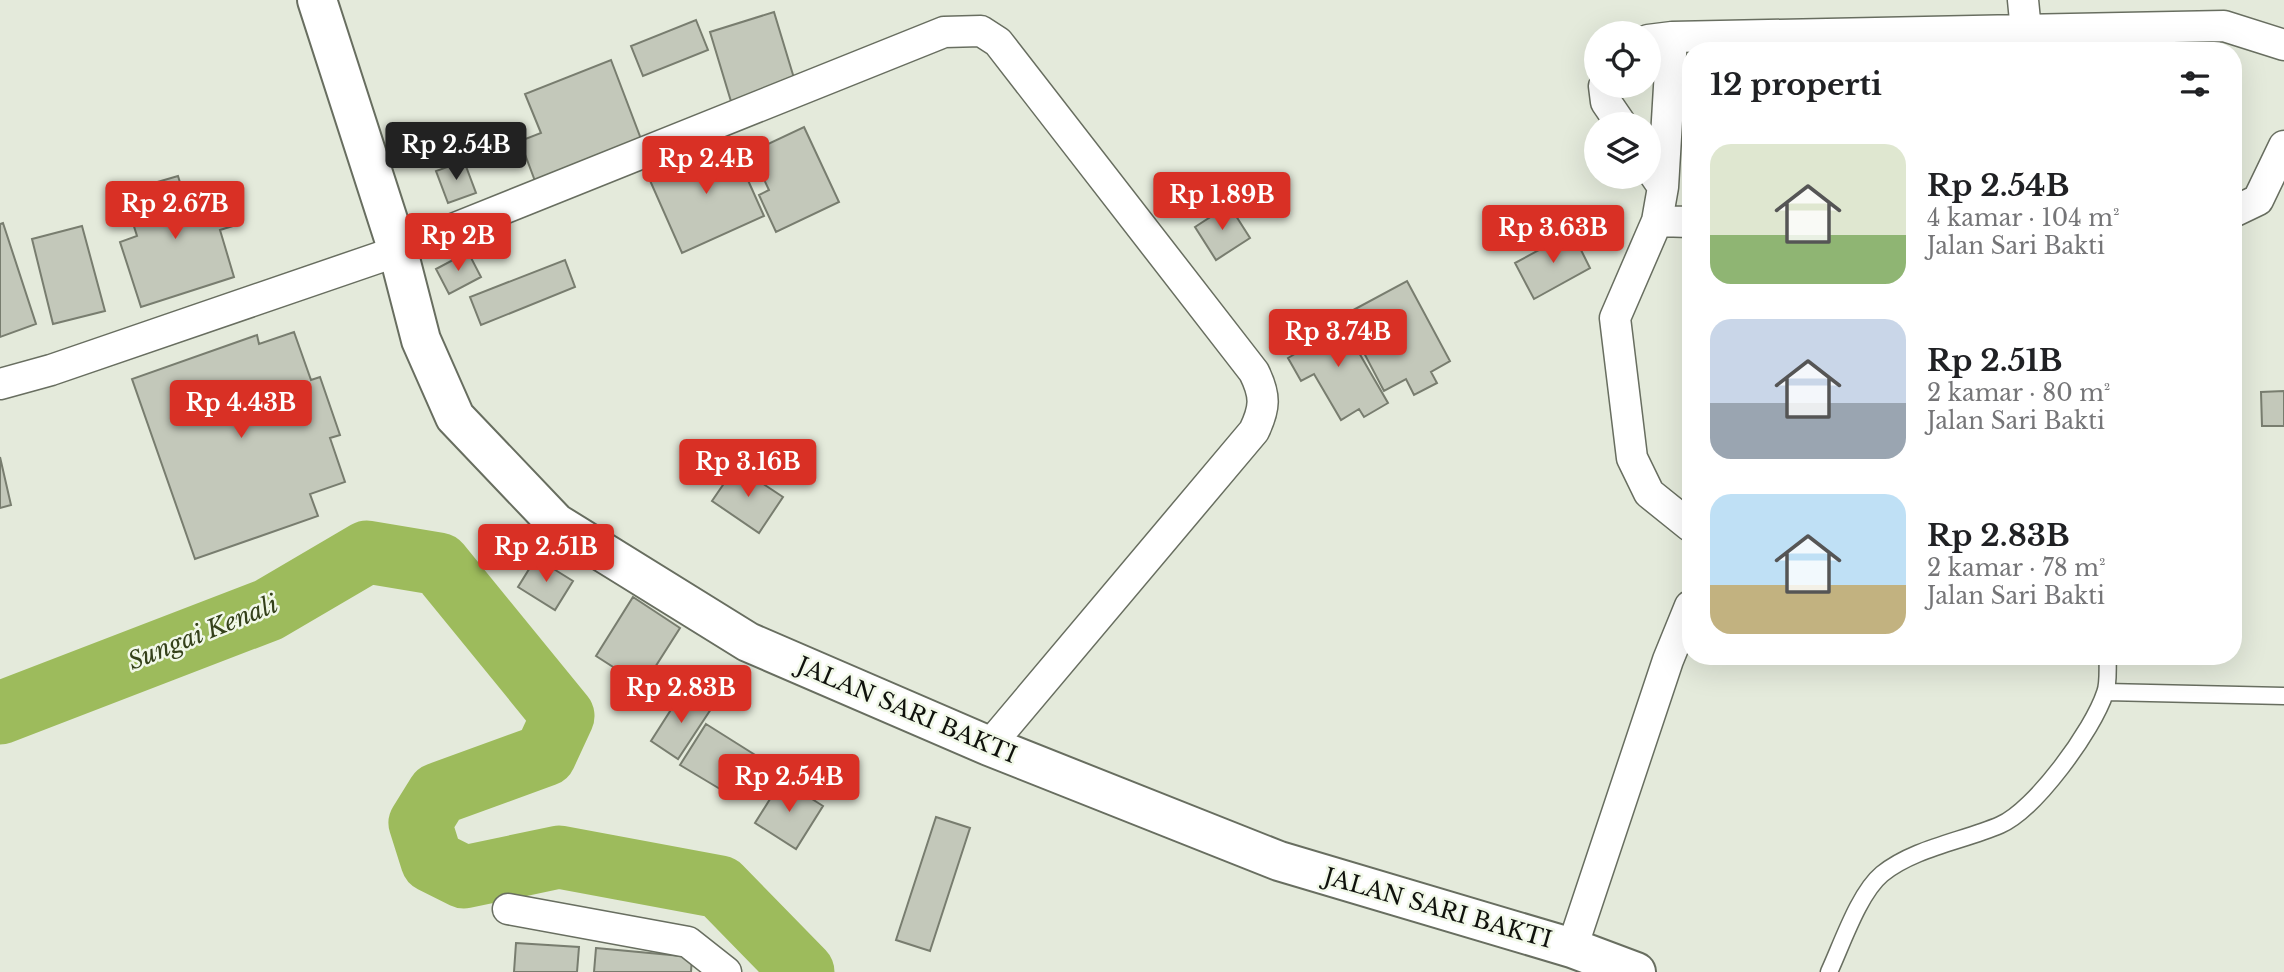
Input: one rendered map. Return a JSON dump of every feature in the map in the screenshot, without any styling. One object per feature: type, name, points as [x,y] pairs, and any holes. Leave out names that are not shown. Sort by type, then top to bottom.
[{"type":"main road","name":"JALAN SARI BAKTI","points":[[317,0],[398,251],[421,340],[455,417],[556,523],[748,642],[989,746],[1279,861],[1572,948],[1636,972]]},
{"type":"street","points":[[2023,0],[2026,31]]},
{"type":"street","points":[[1661,39],[2026,31],[2223,13],[2284,45]]},
{"type":"street","points":[[0,384],[51,370],[398,251],[944,32],[981,31],[998,42],[1254,373],[1264,392],[1264,411],[1254,431],[989,746]]},
{"type":"street","points":[[2242,208],[2258,200],[2284,146]]},
{"type":"street","points":[[1656,189],[1657,221],[1615,318],[1632,458],[1649,493],[1682,520]]},
{"type":"street","points":[[1657,221],[1682,222]]},
{"type":"street","points":[[1572,948],[1668,660],[1682,626]]},
{"type":"street","points":[[508,909],[688,943],[726,972]]},
{"type":"lane","points":[[1829,972],[1866,892],[1880,876],[1897,864],[2003,824],[2031,804],[2093,718],[2106,692],[2108,665]]},
{"type":"lane","points":[[2106,692],[2284,696]]},
{"type":"building","points":[[774,12],[797,88],[733,108],[710,32]]},
{"type":"building","points":[[696,20],[708,50],[643,76],[631,46]]},
{"type":"building","points":[[611,60],[641,139],[535,181],[520,141],[541,133],[525,94]]},
{"type":"building","points":[[804,127],[839,202],[776,232],[759,195],[769,190],[751,152]]},
{"type":"building","points":[[730,140],[764,216],[682,253],[648,176]]},
{"type":"building","points":[[464,161],[476,193],[448,203],[436,171]]},
{"type":"building","points":[[178,176],[186,202],[206,196],[208,203],[228,197],[236,225],[220,230],[234,277],[141,307],[120,242],[137,236],[123,192]]},
{"type":"building","points":[[1229,205],[1250,238],[1216,260],[1195,227]]},
{"type":"building","points":[[3,223],[36,324],[0,337],[0,224]]},
{"type":"building","points":[[82,226],[105,311],[53,324],[32,239]]},
{"type":"building","points":[[1572,232],[1590,268],[1534,299],[1515,263]]},
{"type":"building","points":[[468,252],[481,277],[449,294],[436,269]]},
{"type":"building","points":[[565,260],[575,287],[481,325],[470,297]]},
{"type":"building","points":[[1407,281],[1450,361],[1431,372],[1437,383],[1414,395],[1406,379],[1384,391],[1344,315]]},
{"type":"building","points":[[1336,313],[1388,403],[1364,417],[1359,409],[1341,420],[1314,374],[1301,381],[1288,358],[1310,345],[1302,332]]},
{"type":"building","points":[[294,332],[311,380],[320,377],[340,435],[330,438],[345,482],[310,494],[318,516],[195,559],[132,379],[257,335],[259,344]]},
{"type":"building","points":[[2284,391],[2284,426],[2262,426],[2261,392]]},
{"type":"building","points":[[0,457],[11,505],[0,508]]},
{"type":"building","points":[[736,466],[783,497],[759,533],[712,501]]},
{"type":"building","points":[[536,558],[573,581],[555,610],[518,587]]},
{"type":"building","points":[[633,597],[680,628],[643,686],[596,656]]},
{"type":"building","points":[[683,691],[711,709],[678,759],[651,741]]},
{"type":"building","points":[[706,724],[760,758],[735,798],[680,765]]},
{"type":"building","points":[[782,780],[823,806],[796,849],[755,823]]},
{"type":"building","points":[[936,817],[970,828],[930,951],[896,940]]},
{"type":"building","points":[[516,943],[579,947],[577,972],[514,972]]},
{"type":"building","points":[[596,948],[692,957],[691,972],[594,972]]},
{"type":"waterway","name":"Sungai Kenali","points":[[0,713],[268,610],[367,552],[439,564],[563,716],[545,755],[438,794],[420,823],[432,861],[464,877],[559,857],[720,887],[803,972]]}]
